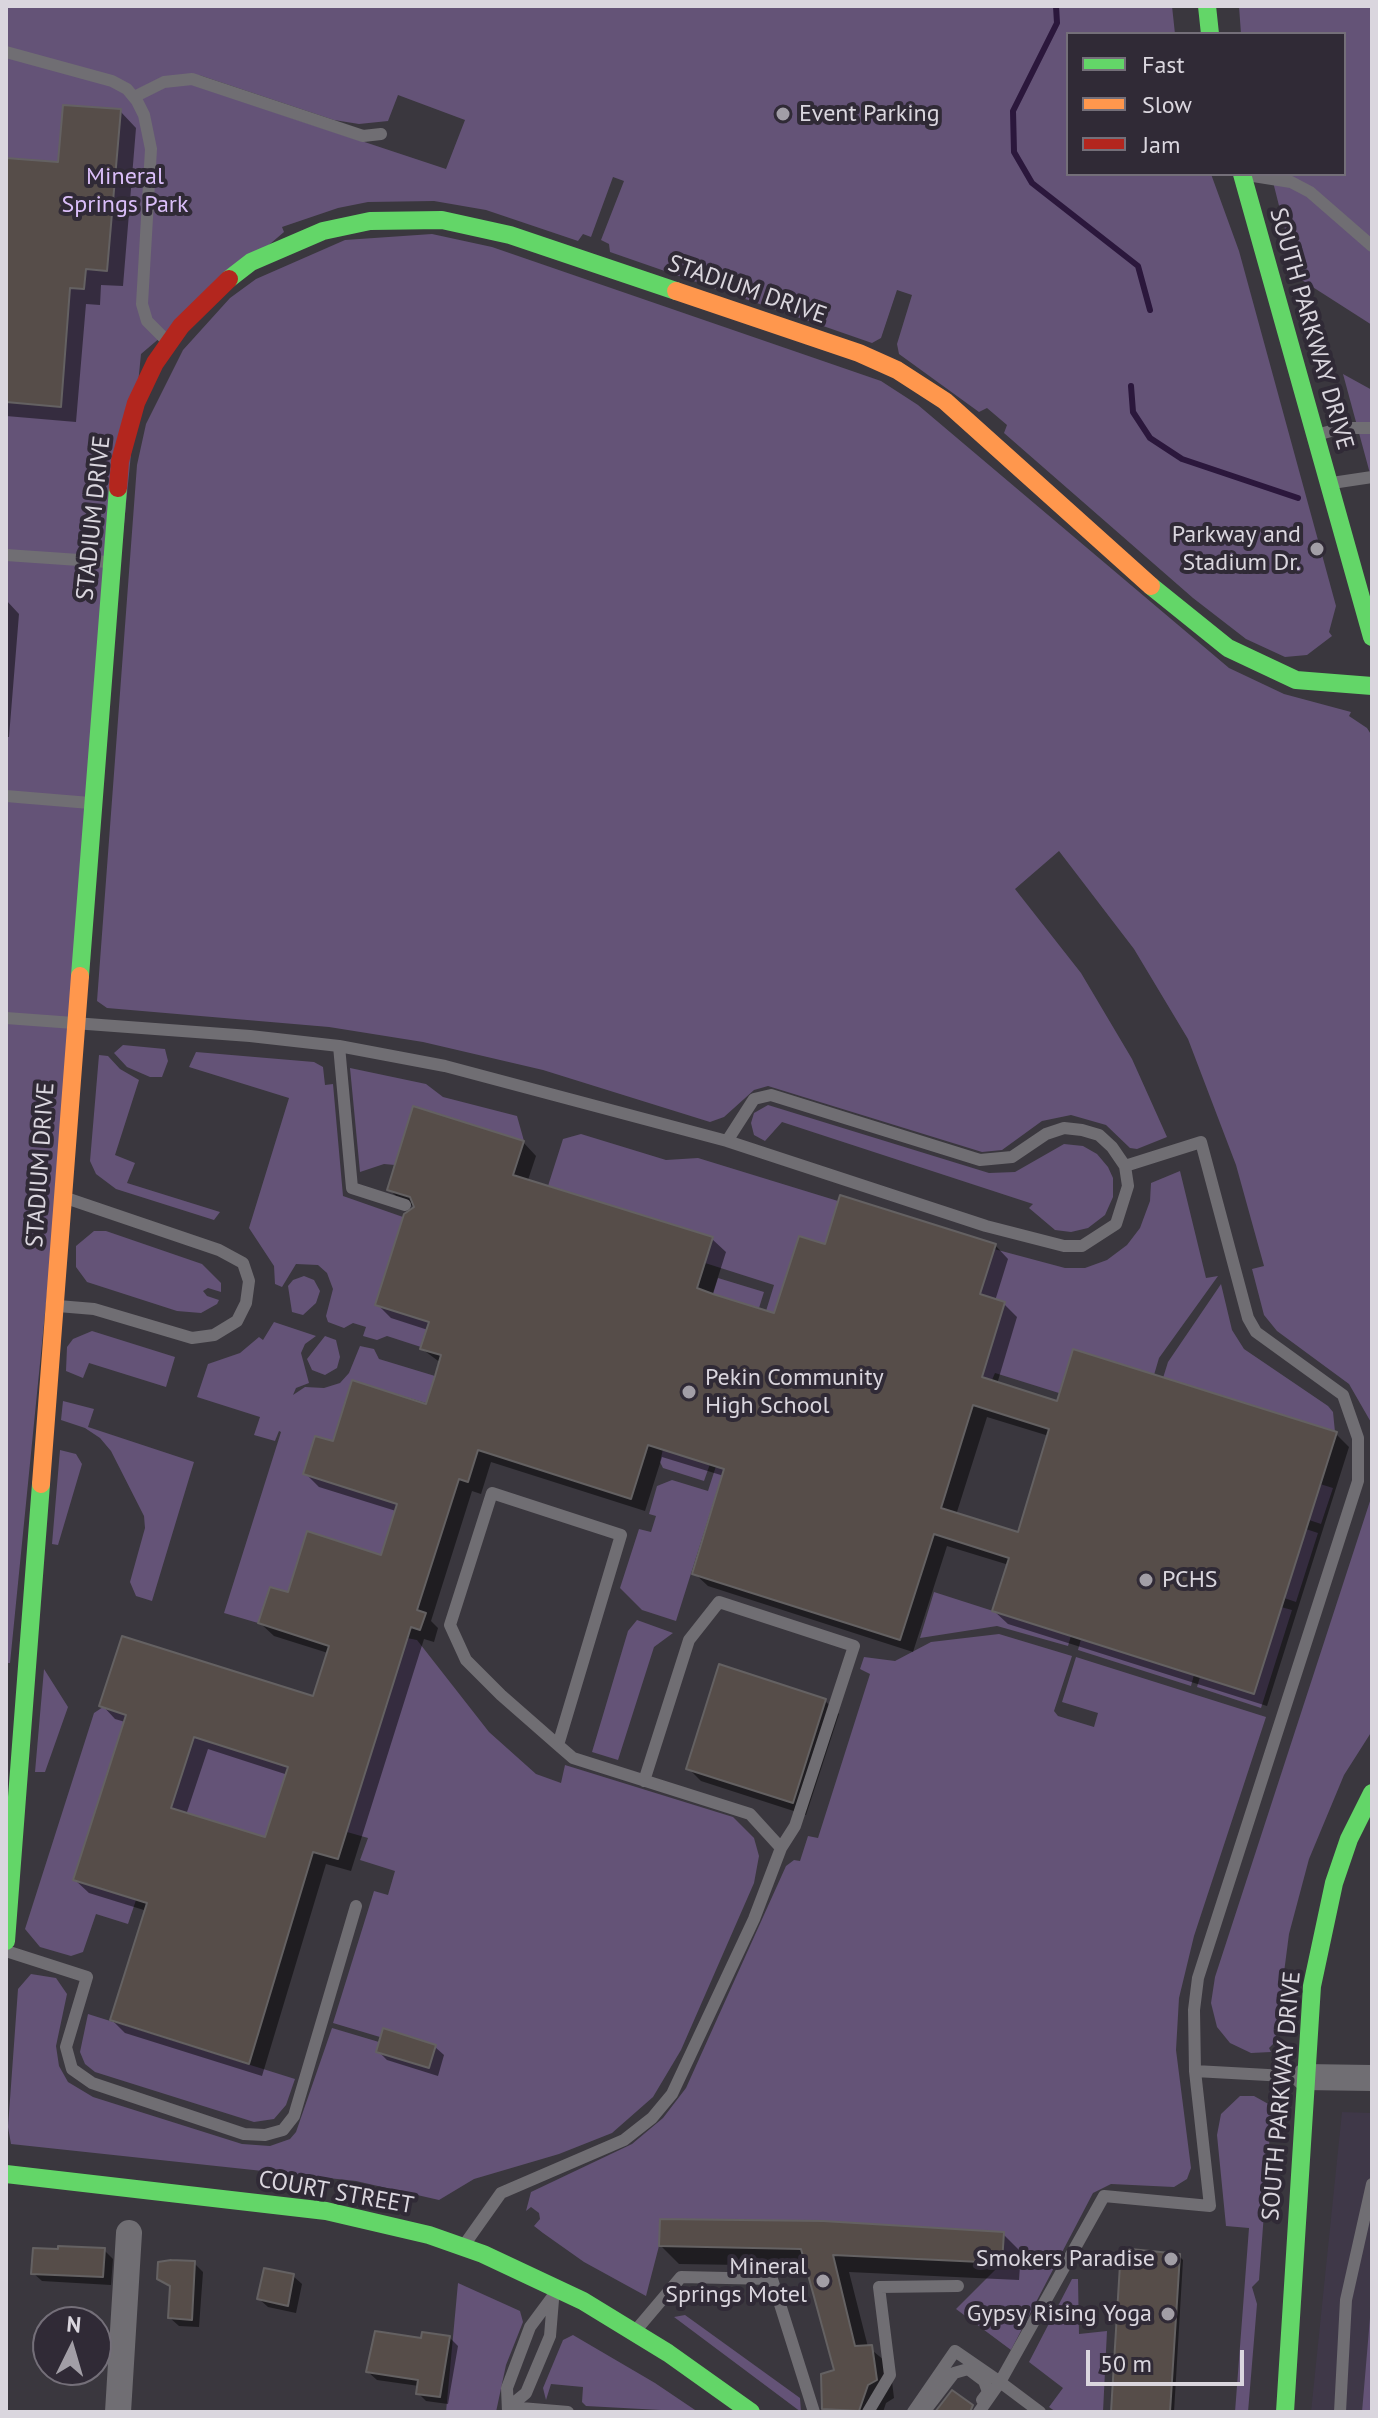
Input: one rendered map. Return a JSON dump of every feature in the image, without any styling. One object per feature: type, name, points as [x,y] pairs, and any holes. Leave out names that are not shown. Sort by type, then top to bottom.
[{"type":"street","points":[[1207,6],[1210,32]]},
{"type":"street","name":"SOUTH PARKWAY DRIVE","points":[[1243,176],[1372,637]]},
{"type":"street","name":"STADIUM DRIVE","points":[[6,1941],[15,1705],[55,1305],[111,562],[123,443],[145,383],[168,343],[196,307],[233,274],[273,251],[323,231],[370,221],[419,218],[461,222],[500,232],[844,348],[897,370],[945,401],[1161,595],[1228,648],[1296,680],[1327,685],[1372,686]]},
{"type":"street","name":"SOUTH PARKWAY DRIVE","points":[[1285,2412],[1312,1986],[1327,1909],[1349,1839],[1372,1793]]},
{"type":"street","points":[[1304,2077],[1372,2078]]},
{"type":"street","name":"COURT STREET","points":[[6,2174],[326,2211],[377,2221],[463,2247],[635,2332],[751,2412]]},
{"type":"street","points":[[118,2412],[129,2233]]},
{"type":"street","name":"COURT STREET","points":[[714,2387],[744,2412]]},
{"type":"lane","points":[[6,52],[112,81],[134,97],[144,115],[151,149],[142,304],[147,321],[168,343]]},
{"type":"lane","points":[[134,97],[164,82],[192,79],[363,136],[381,134]]},
{"type":"lane","points":[[1254,176],[1291,182],[1310,192],[1372,246]]},
{"type":"lane","points":[[1316,435],[1342,428],[1372,428]]},
{"type":"lane","points":[[1329,483],[1372,477]]},
{"type":"lane","points":[[6,555],[111,562]]},
{"type":"lane","points":[[6,796],[94,803]]},
{"type":"lane","points":[[6,1018],[339,1046],[445,1066],[727,1141],[986,1226],[1064,1246],[1082,1246],[1116,1224],[1128,1186],[1125,1166],[1099,1135],[1082,1130],[1064,1128],[1046,1134],[1012,1157],[980,1160],[771,1095],[754,1099],[727,1141]]},
{"type":"lane","points":[[339,1046],[352,1188],[405,1205]]},
{"type":"lane","points":[[976,2412],[1000,2382],[1104,2196],[1210,2206],[1195,2071],[1198,1978],[1358,1481],[1358,1438],[1343,1395],[1256,1332],[1248,1318],[1201,1142],[1125,1166]]},
{"type":"lane","points":[[55,1305],[94,1309],[192,1338],[214,1335],[237,1321],[246,1303],[249,1281],[243,1263],[219,1250],[63,1197]]},
{"type":"lane","points":[[558,1745],[621,1535],[492,1493],[450,1625],[466,1660],[558,1745],[573,1758],[750,1814],[781,1848]]},
{"type":"lane","points":[[463,2247],[501,2193],[624,2140],[652,2118],[672,2094],[748,1933],[781,1848],[795,1826],[854,1646],[719,1602],[689,1640],[644,1781]]},
{"type":"lane","points":[[6,1951],[87,1977],[66,2047],[72,2069],[107,2088],[244,2134],[265,2135],[283,2130],[294,2116],[356,1906]]},
{"type":"lane","points":[[1195,2071],[1304,2077]]},
{"type":"lane","points":[[1340,2412],[1346,2300],[1372,2184]]},
{"type":"lane","points":[[635,2332],[681,2277],[772,2279],[814,2412]]},
{"type":"lane","points":[[868,2412],[890,2375],[879,2287],[958,2286]]},
{"type":"lane","points":[[509,2410],[526,2393],[550,2336],[555,2295]]},
{"type":"lane","points":[[509,2410],[507,2388],[530,2327],[555,2295]]},
{"type":"lane","points":[[913,2412],[955,2351],[1038,2411]]},
{"type":"lane","points":[[924,2412],[954,2373],[968,2369],[984,2381],[988,2392],[976,2412]]},
{"type":"lane","points":[[509,2410],[568,2412]]},
{"type":"shaded area","points":[[1342,2112],[1372,2113],[1372,2412],[1311,2412]]},
{"type":"green space","name":"Mineral Springs Park","points":[[6,6],[1172,6],[1175,32],[1066,32],[1066,176],[1212,176],[1239,251],[1336,606],[1329,632],[1332,636],[1307,655],[1285,657],[1246,639],[1193,598],[1004,433],[1007,425],[987,408],[979,412],[899,354],[897,344],[912,295],[897,290],[881,338],[872,343],[610,252],[609,244],[601,240],[624,181],[613,177],[591,237],[583,234],[578,241],[486,210],[434,201],[368,202],[338,208],[282,227],[284,232],[141,354],[10,1663],[6,1663]],"holes":[[[199,75],[334,120],[359,124],[388,121],[398,95],[465,120],[446,169],[271,111]]]},
{"type":"green space","points":[[1239,6],[1372,6],[1372,325],[1297,277],[1272,176],[1346,176],[1346,32],[1241,32]]},
{"type":"green space","points":[[432,234],[492,247],[881,381],[918,405],[1229,668],[1284,694],[1351,712],[1349,716],[1367,728],[1372,736],[1372,1424],[1349,1384],[1277,1331],[1264,1315],[1252,1269],[1264,1266],[1236,1165],[1188,1039],[1134,949],[1059,851],[1015,889],[1081,973],[1132,1059],[1167,1137],[1137,1149],[1130,1148],[1106,1125],[1071,1115],[1042,1121],[1002,1150],[982,1152],[768,1086],[754,1090],[724,1117],[710,1122],[543,1070],[423,1042],[329,1027],[107,1008],[97,1001],[137,465],[146,424],[183,350],[230,298],[256,279],[345,240]]},
{"type":"green space","points":[[1343,374],[1372,390],[1372,481]]},
{"type":"green space","points":[[123,1045],[165,1049],[168,1061],[162,1077],[150,1077],[127,1067],[114,1053]]},
{"type":"green space","points":[[196,1052],[314,1062],[323,1067],[325,1085],[333,1084],[343,1196],[403,1217],[376,1305],[429,1322],[421,1347],[387,1336],[377,1340],[363,1336],[366,1327],[353,1323],[344,1328],[328,1322],[326,1316],[333,1289],[327,1273],[318,1265],[296,1264],[282,1287],[275,1284],[274,1266],[249,1228],[289,1098],[189,1067]]},
{"type":"green space","points":[[99,1055],[108,1056],[120,1069],[139,1080],[115,1155],[135,1163],[127,1183],[220,1212],[214,1220],[116,1189],[96,1174],[90,1161]]},
{"type":"green space","points":[[350,1068],[426,1084],[443,1097],[517,1116],[524,1141],[414,1106],[395,1165],[384,1164],[360,1172]]},
{"type":"green space","points":[[768,1105],[989,1173],[1015,1172],[1064,1144],[1083,1146],[1097,1154],[1108,1167],[1113,1178],[1113,1197],[1105,1215],[1088,1228],[1071,1232],[1055,1230],[1029,1208],[1033,1204],[782,1122],[765,1141],[754,1135],[751,1123],[754,1113]]},
{"type":"green space","points":[[581,1134],[666,1160],[698,1158],[838,1201],[852,1253],[799,1236],[774,1313],[766,1311],[774,1285],[705,1263],[713,1237],[548,1186],[563,1139]]},
{"type":"green space","points":[[1180,1171],[1206,1278],[1218,1276],[1159,1358],[1154,1375],[1073,1349],[1059,1393],[995,1373],[992,1380],[982,1377],[1005,1302],[951,1285],[994,1249],[1065,1268],[1085,1268],[1107,1260],[1127,1245],[1140,1228],[1150,1201],[1151,1183]]},
{"type":"green space","points":[[94,1231],[106,1231],[202,1264],[221,1283],[221,1292],[208,1288],[203,1291],[219,1300],[217,1304],[201,1313],[177,1311],[87,1282],[76,1267],[76,1246]]},
{"type":"green space","points":[[304,1276],[314,1280],[320,1291],[316,1303],[303,1315],[292,1312],[288,1286],[293,1280]]},
{"type":"green space","points":[[718,1278],[764,1292],[759,1308],[713,1294]]},
{"type":"green space","points":[[1221,1284],[1232,1330],[1244,1349],[1328,1406],[1333,1412],[1335,1432],[1163,1378],[1168,1362]]},
{"type":"green space","points":[[274,1322],[316,1336],[305,1344],[301,1353],[309,1383],[296,1388],[293,1395],[305,1387],[324,1388],[340,1383],[349,1373],[360,1346],[374,1349],[379,1359],[435,1376],[426,1403],[352,1381],[333,1441],[315,1436],[303,1474],[397,1504],[381,1555],[307,1531],[288,1592],[270,1587],[258,1623],[224,1613],[281,1432],[275,1441],[254,1435],[260,1417],[197,1397],[208,1364],[240,1353],[259,1337],[263,1340]]},
{"type":"green space","points":[[92,1331],[175,1357],[166,1387],[89,1363],[83,1378],[66,1371],[67,1347],[73,1339]]},
{"type":"green space","points":[[325,1336],[336,1340],[340,1357],[337,1368],[325,1375],[312,1370],[307,1359]]},
{"type":"green space","points":[[63,1401],[94,1409],[88,1427],[194,1462],[152,1601],[136,1596],[130,1582],[145,1528],[144,1516],[111,1451],[100,1438],[85,1428],[61,1420]]},
{"type":"green space","points":[[663,1449],[710,1464],[704,1481],[663,1468],[660,1462]]},
{"type":"green space","points":[[60,1450],[76,1454],[82,1464],[58,1545],[52,1544]]},
{"type":"green space","points":[[716,1466],[724,1469],[676,1621],[642,1610],[620,1588],[639,1529],[651,1532],[656,1516],[649,1514],[657,1486],[672,1480],[708,1491]]},
{"type":"green space","points":[[1320,1484],[1333,1488],[1321,1524],[1309,1520]]},
{"type":"green space","points":[[1372,1495],[1372,1731],[1344,1775],[1309,1859],[1289,1934],[1275,2042],[1269,2048],[1271,2052],[1251,2053],[1230,2043],[1217,2027],[1211,2003],[1215,1977]]},
{"type":"green space","points":[[1306,1529],[1318,1533],[1296,1602],[1284,1598]]},
{"type":"green space","points":[[934,1592],[1071,1636],[1068,1646],[997,1626],[920,1638]]},
{"type":"green space","points":[[1281,1607],[1292,1610],[1261,1708],[1197,1687],[1200,1677]]},
{"type":"green space","points":[[637,1620],[673,1633],[654,1647],[618,1760],[592,1752],[628,1631]]},
{"type":"green space","points":[[999,1634],[1072,1656],[1054,1711],[1058,1716],[1094,1727],[1098,1713],[1062,1702],[1076,1657],[1266,1717],[1194,1936],[1179,1998],[1176,2050],[1191,2168],[1187,2179],[1174,2187],[1111,2184],[1093,2193],[1011,2350],[956,2309],[1002,2263],[1003,2232],[823,2221],[660,2219],[659,2246],[646,2296],[584,2262],[543,2233],[534,2226],[540,2219],[539,2213],[531,2207],[526,2211],[531,2192],[632,2144],[663,2118],[686,2088],[786,1866],[794,1860],[800,1861],[808,1836],[818,1838],[870,1674],[860,1669],[864,1657],[895,1661],[931,1642]]},
{"type":"green space","points":[[407,1638],[417,1640],[489,1732],[536,1774],[561,1783],[565,1765],[733,1817],[754,1838],[759,1856],[754,1883],[681,2050],[653,2097],[612,2133],[559,2154],[474,2179],[439,2200],[356,2181],[11,2144],[8,2127],[18,1989],[31,1974],[56,1978],[67,1994],[56,2046],[59,2066],[68,2082],[93,2097],[242,2144],[270,2146],[290,2139],[296,2132],[332,2028],[379,2042],[376,2052],[429,2068],[436,2045],[383,2029],[380,2037],[333,2023],[374,1891],[388,1895],[395,1871],[360,1860],[368,1838],[347,1832]]},
{"type":"green space","points":[[1081,1639],[1194,1675],[1191,1686],[1078,1650]]},
{"type":"green space","points":[[44,1669],[68,1707],[45,1772],[35,1772]]},
{"type":"green space","points":[[103,1707],[126,1715],[73,1880],[136,1900],[128,1924],[96,1914],[83,1952],[71,1956],[40,1947],[25,1929],[94,1713]]},
{"type":"green space","points":[[194,1737],[288,1767],[265,1837],[171,1808]]},
{"type":"green space","points":[[88,2014],[295,2079],[286,2105],[274,2119],[254,2122],[95,2072],[85,2064],[80,2052]]},
{"type":"green space","points":[[1240,2096],[1254,2096],[1272,2106],[1259,2280],[1252,2287],[1257,2304],[1248,2412],[1235,2412],[1249,2228],[1226,2226],[1217,2135],[1221,2114]]},
{"type":"green space","points":[[1072,2279],[1078,2279],[1079,2334],[1107,2331],[1103,2412],[1056,2412],[1049,2407],[1063,2388],[1029,2362]]},
{"type":"green space","points":[[458,2283],[520,2311],[523,2322],[506,2365],[496,2412],[446,2412]]},
{"type":"green space","points":[[1372,2302],[1372,2412],[1362,2412],[1371,2306]]},
{"type":"green space","points":[[685,2315],[800,2398],[801,2412],[674,2317]]},
{"type":"green space","points":[[573,2335],[698,2412],[586,2406],[582,2402],[583,2387],[551,2384],[546,2400],[543,2388],[563,2340]]},
{"type":"building","points":[[63,105],[121,109],[107,271],[86,269],[84,289],[70,288],[61,407],[6,402],[6,158],[58,162]]},
{"type":"building","name":"PCHS","points":[[413,1106],[524,1141],[513,1175],[713,1237],[697,1288],[774,1313],[799,1236],[825,1244],[840,1195],[996,1244],[980,1294],[1005,1302],[982,1377],[1057,1401],[1073,1349],[1337,1432],[1254,1694],[992,1611],[1009,1558],[934,1534],[900,1640],[692,1574],[724,1469],[648,1445],[631,1499],[478,1450],[468,1482],[459,1479],[417,1610],[426,1613],[420,1630],[411,1627],[338,1859],[313,1852],[249,2064],[110,2020],[147,1903],[73,1880],[126,1715],[99,1706],[122,1636],[313,1696],[329,1646],[258,1623],[270,1587],[288,1592],[307,1531],[381,1555],[397,1504],[303,1474],[315,1436],[333,1441],[352,1380],[426,1404],[441,1355],[420,1349],[429,1322],[375,1305],[404,1214],[414,1207],[410,1197],[387,1190]],"holes":[[[973,1405],[1049,1429],[1018,1532],[941,1508]],[[194,1737],[288,1767],[265,1837],[171,1808]]]},
{"type":"building","points":[[719,1664],[826,1699],[793,1803],[686,1769]]},
{"type":"building","points":[[383,2028],[436,2045],[429,2068],[376,2052]]},
{"type":"building","points":[[660,2219],[823,2221],[1004,2232],[1002,2263],[833,2255],[855,2346],[872,2345],[877,2380],[868,2385],[859,2411],[822,2409],[821,2374],[834,2370],[801,2249],[659,2246]]},
{"type":"building","points":[[58,2246],[105,2248],[103,2277],[31,2274],[33,2248],[58,2249]]},
{"type":"building","points":[[1121,2248],[1180,2254],[1170,2412],[1111,2412]]},
{"type":"building","points":[[195,2261],[192,2320],[168,2318],[170,2286],[157,2279],[158,2262]]},
{"type":"building","points":[[264,2268],[294,2274],[288,2306],[257,2299]]},
{"type":"building","points":[[375,2331],[421,2338],[422,2332],[450,2336],[440,2397],[416,2394],[418,2380],[366,2372]]},
{"type":"building","points":[[952,2390],[973,2405],[970,2412],[935,2412]]},
{"type":"waterway","points":[[1056,6],[1057,23],[1013,111],[1014,152],[1032,183],[1138,266],[1150,310]]},
{"type":"waterway","points":[[1131,386],[1133,412],[1150,438],[1182,459],[1298,498]]},
{"type":"traffic: fast","points":[[1207,6],[1210,32]]},
{"type":"traffic: fast","points":[[1243,176],[1372,637]]},
{"type":"traffic: fast","points":[[229,279],[251,262],[323,231],[370,221],[442,220],[510,235],[676,291]]},
{"type":"traffic: fast","points":[[80,976],[118,488]]},
{"type":"traffic: fast","points":[[1151,586],[1228,648],[1296,680],[1372,686]]},
{"type":"traffic: fast","points":[[6,1941],[41,1484]]},
{"type":"traffic: fast","points":[[1285,2412],[1312,1986],[1334,1883],[1349,1839],[1372,1793]]},
{"type":"traffic: fast","points":[[6,2174],[326,2211],[429,2235],[483,2254],[583,2301],[668,2353],[751,2412]]},
{"type":"traffic: slow","points":[[676,291],[859,353],[897,370],[945,401],[1151,586]]},
{"type":"traffic: slow","points":[[41,1484],[80,976]]},
{"type":"traffic: jam","points":[[118,488],[120,461],[136,403],[155,363],[181,326],[229,279]]},
{"type":"place","name":"Event Parking","points":[[783,114]]},
{"type":"place","name":"Parkway and Stadium Dr.","points":[[1317,549]]},
{"type":"place","name":"Pekin Community High School","points":[[689,1392]]},
{"type":"place","name":"PCHS","points":[[1146,1580]]},
{"type":"place","name":"Smokers Paradise","points":[[1171,2259]]},
{"type":"place","name":"Mineral Springs Motel","points":[[823,2281]]},
{"type":"place","name":"Gypsy Rising Yoga","points":[[1168,2314]]}]
